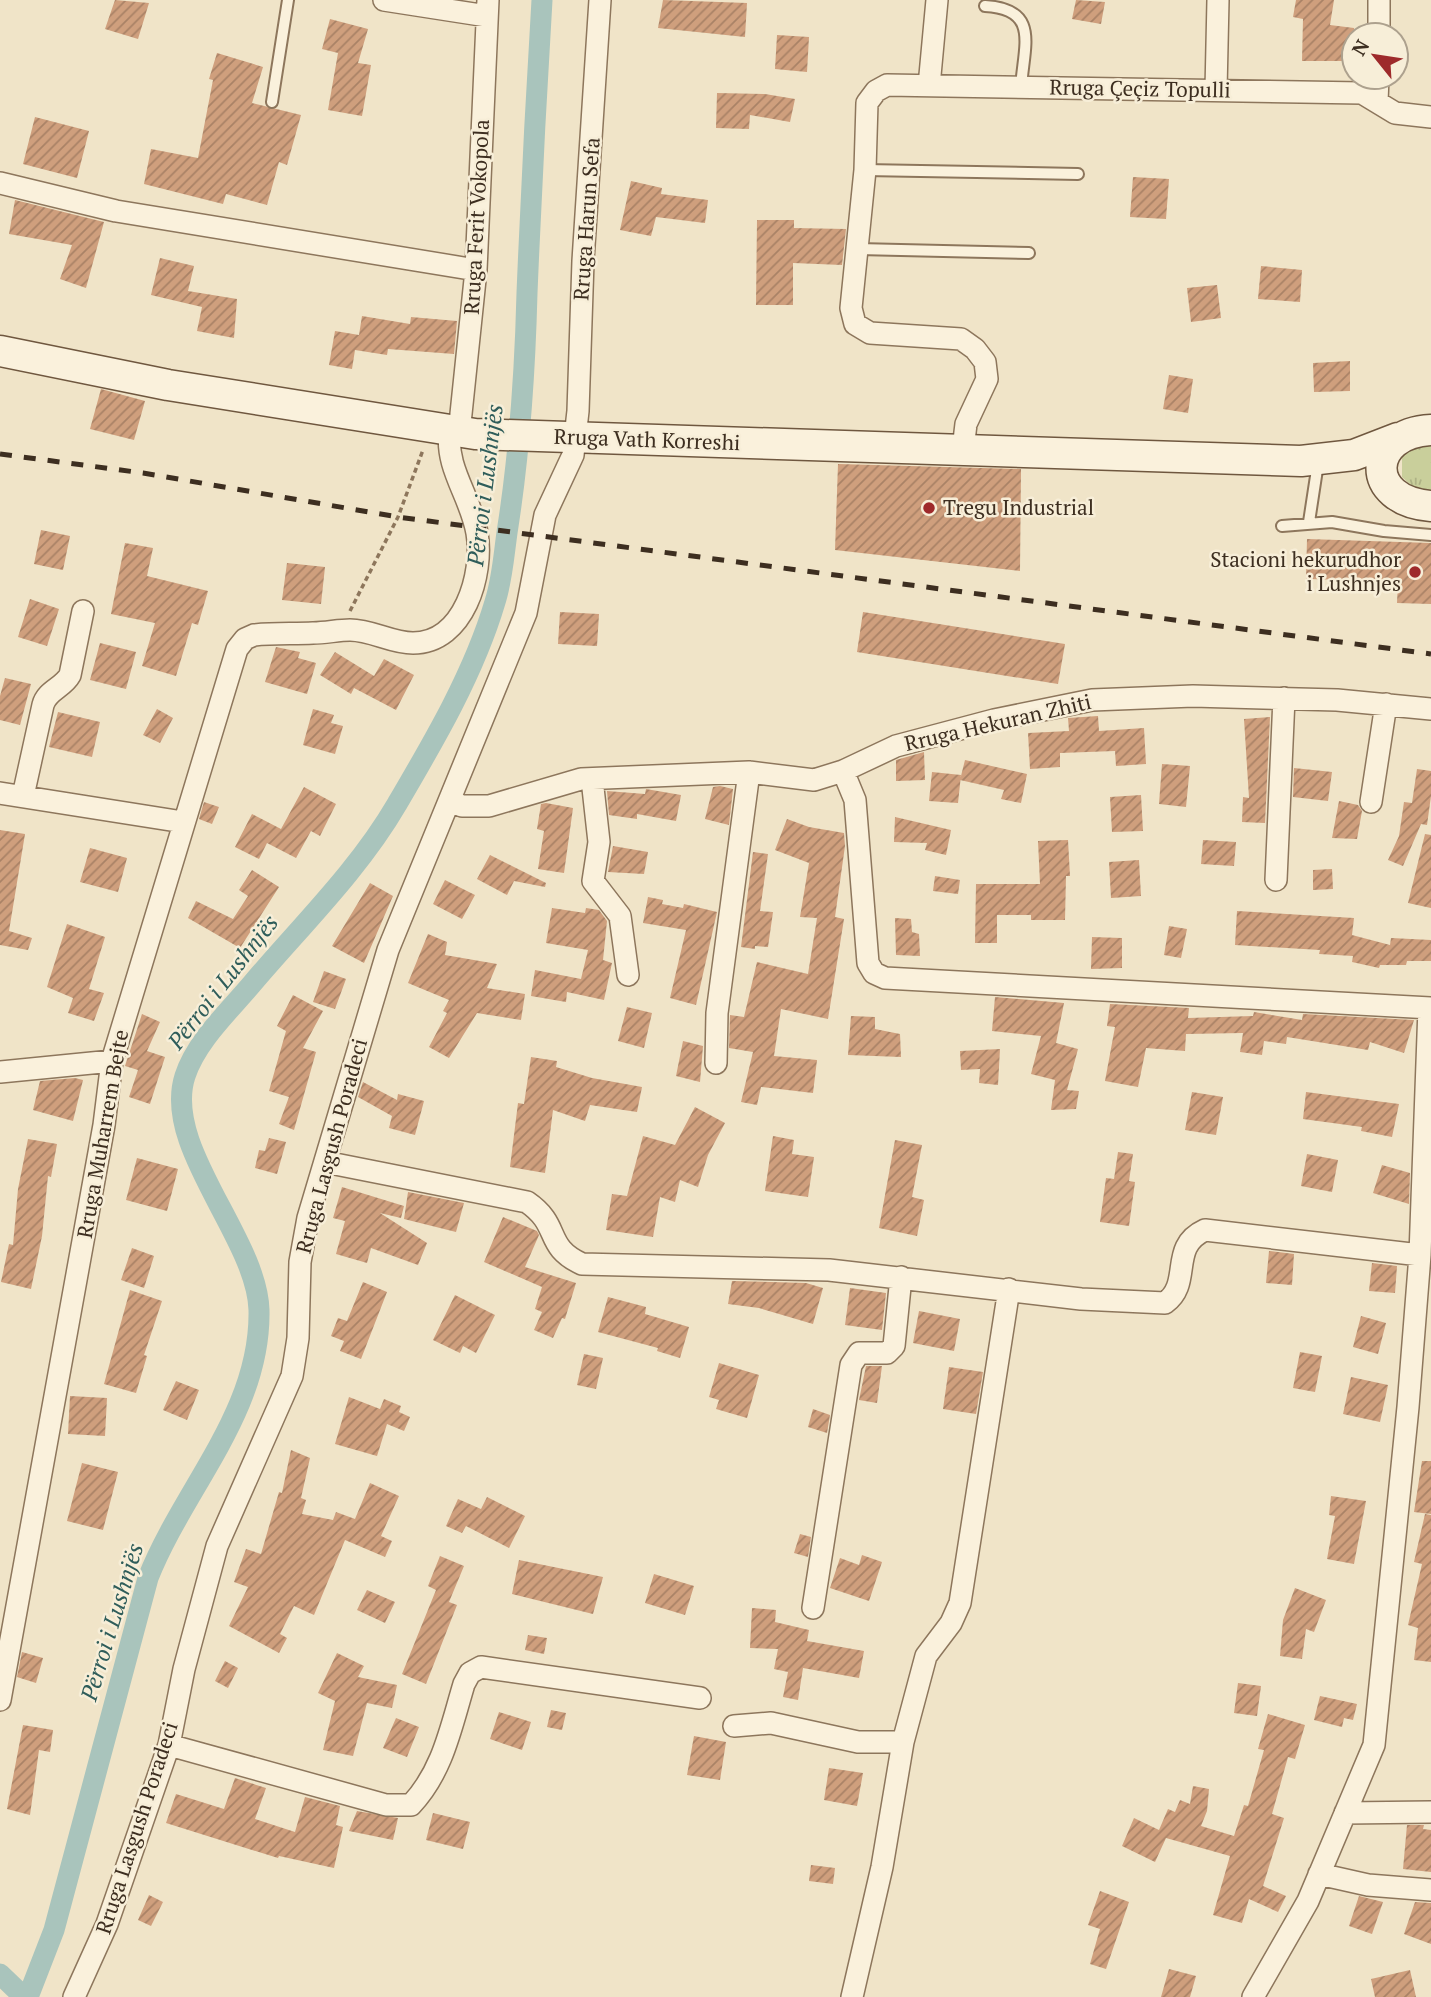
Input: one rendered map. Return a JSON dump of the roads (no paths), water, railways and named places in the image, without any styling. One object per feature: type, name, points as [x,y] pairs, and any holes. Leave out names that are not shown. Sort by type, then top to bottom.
[{"type":"main road","name":"Rruga Vath Korreshi","points":[[0,351],[168,385],[453,432],[1313,462],[1361,476],[1411,503],[1431,506]]},
{"type":"main road","name":"Rruga Vath Korreshi","points":[[1313,462],[1377,448],[1408,432],[1431,430]]},
{"type":"main road","points":[[1389,491],[1383,481],[1384,460],[1398,438]]},
{"type":"street","points":[[384,0],[488,8]]},
{"type":"street","name":"Rruga Harun Sefa","points":[[540,545],[548,505],[570,465],[567,438],[583,261],[600,0]]},
{"type":"street","points":[[929,86],[937,0]]},
{"type":"street","points":[[1216,90],[1218,0]]},
{"type":"street","points":[[1379,0],[1379,21]]},
{"type":"street","name":"Rruga Ferit Vokopola","points":[[453,432],[476,270],[488,8]]},
{"type":"street","name":"Rruga Çeçiz Topulli","points":[[963,449],[966,424],[987,379],[985,362],[961,339],[870,333],[855,324],[851,308],[858,249],[867,103],[876,91],[887,85],[1362,93],[1395,113],[1431,117]]},
{"type":"street","points":[[1377,91],[1377,102]]},
{"type":"street","points":[[0,183],[117,211],[476,270]]},
{"type":"street","name":"Rruga Muharrem Bejte","points":[[0,1700],[104,1125],[112,1061],[183,822],[240,644],[254,635],[345,630],[365,631],[405,643],[421,643],[443,634],[465,607],[477,573],[478,537],[470,500],[449,459],[453,432]]},
{"type":"street","name":"Rruga Lasgush Poradeci","points":[[75,1995],[107,1924],[169,1745],[184,1669],[217,1546],[292,1376],[298,1338],[303,1241],[388,950],[526,613],[540,545]]},
{"type":"street","points":[[23,796],[43,705],[47,695],[65,683],[70,676],[83,611]]},
{"type":"street","name":"Rruga Hekuran Zhiti","points":[[450,801],[462,806],[489,806],[540,789],[592,779],[749,772],[814,780],[843,771],[896,746],[994,720],[1092,700],[1194,696],[1284,698],[1431,709]]},
{"type":"street","points":[[1276,880],[1284,698]]},
{"type":"street","points":[[1370,802],[1386,704]]},
{"type":"street","points":[[843,771],[855,800],[868,963],[874,973],[885,978],[1430,1008],[1420,1255],[1374,1745],[1308,1900],[1253,1997]]},
{"type":"street","points":[[716,1063],[722,966],[749,772]]},
{"type":"street","points":[[592,779],[599,842],[593,881],[598,892],[620,916],[628,975]]},
{"type":"street","points":[[0,793],[183,822]]},
{"type":"street","points":[[0,1072],[112,1061]]},
{"type":"street","points":[[326,1162],[527,1202],[543,1213],[556,1246],[564,1256],[582,1264],[829,1270],[1081,1298],[1165,1303],[1173,1297],[1176,1288],[1184,1246],[1193,1236],[1205,1230],[1420,1255]]},
{"type":"street","points":[[813,1608],[851,1365],[859,1353],[887,1353],[894,1346],[901,1277]]},
{"type":"street","points":[[852,1997],[882,1867],[903,1742],[926,1656],[951,1623],[960,1603],[1009,1289]]},
{"type":"street","points":[[169,1745],[386,1805],[411,1805],[427,1788],[440,1764],[464,1684],[470,1673],[481,1667],[700,1698]]},
{"type":"street","points":[[734,1726],[771,1724],[866,1743],[903,1742]]},
{"type":"street","points":[[1345,1813],[1431,1812]]},
{"type":"street","points":[[1319,1874],[1368,1885],[1431,1889]]},
{"type":"lane","points":[[272,102],[288,0]]},
{"type":"lane","points":[[985,6],[1006,7],[1017,14],[1025,28],[1021,87]]},
{"type":"lane","points":[[864,170],[1077,174]]},
{"type":"lane","points":[[858,249],[1029,253]]},
{"type":"lane","points":[[1309,523],[1313,462]]},
{"type":"lane","points":[[1282,526],[1343,523],[1384,531],[1431,535]]},
{"type":"waterway","name":"Përroi i Lushnjës","points":[[28,1997],[54,1930],[148,1578],[163,1545],[234,1416],[248,1382],[256,1347],[259,1310],[254,1282],[243,1253],[198,1162],[187,1132],[181,1103],[185,1076],[197,1051],[214,1028],[328,898],[382,829],[465,681],[498,593],[516,468],[521,410],[542,0]]},
{"type":"waterway","points":[[0,1974],[24,1997]]},
{"type":"railway","points":[[0,454],[143,473],[398,517],[1431,654]]},
{"type":"place","name":"Tregu Industrial","points":[[929,508]]},
{"type":"place","name":"Stacioni hekurudhor i Lushnjes","points":[[1415,572]]}]
